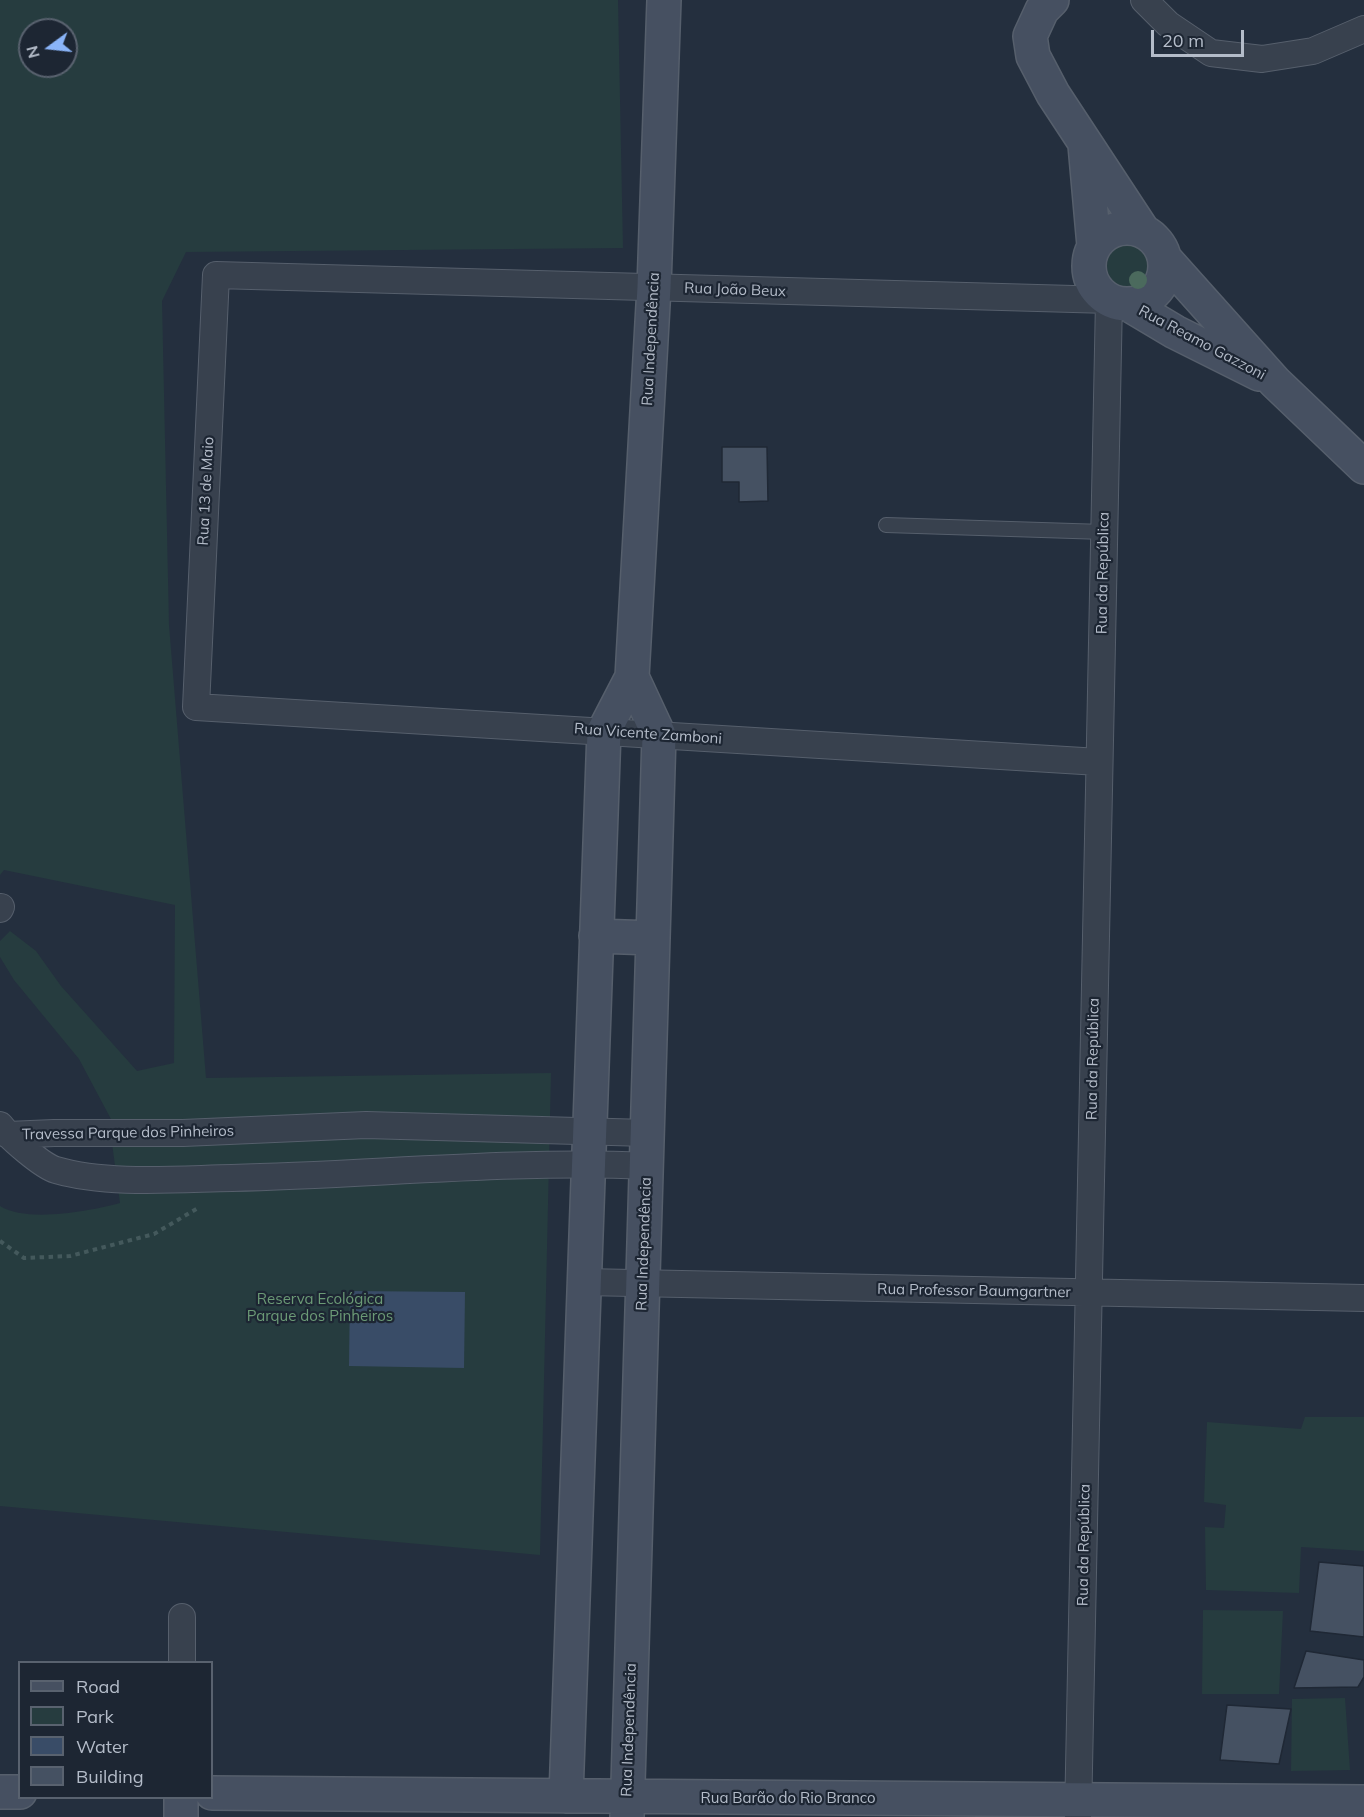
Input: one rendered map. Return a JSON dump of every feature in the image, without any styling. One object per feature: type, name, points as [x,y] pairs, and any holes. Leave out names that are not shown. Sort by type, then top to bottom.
[{"type":"street","name":"Rua Independência","points":[[566,1796],[604,731],[632,677],[654,287],[664,0]]},
{"type":"street","points":[[1052,0],[1042,10],[1030,36],[1033,56],[1053,94],[1143,231]]},
{"type":"street","points":[[1144,0],[1168,24],[1211,53],[1262,59],[1313,51],[1364,29]]},
{"type":"street","points":[[1085,140],[1094,246]]},
{"type":"street","points":[[1126,228],[1143,231],[1154,238],[1165,259],[1166,272],[1156,292],[1146,301],[1118,302],[1093,286],[1089,273],[1089,260],[1094,246],[1113,230],[1126,228]]},
{"type":"street","name":"Rua Reamo Gazzoni","points":[[1165,259],[1275,382],[1364,467]]},
{"type":"street","name":"Rua João Beux","points":[[216,275],[1118,302]]},
{"type":"street","name":"Rua 13 de Maio","points":[[196,707],[216,275]]},
{"type":"street","name":"Rua Reamo Gazzoni","points":[[1118,302],[1275,382]]},
{"type":"street","name":"Rua da República","points":[[1078,1809],[1104,532],[1118,302]]},
{"type":"street","name":"Rua Independência","points":[[627,1807],[658,735],[632,677]]},
{"type":"street","name":"Rua Vicente Zamboni","points":[[196,707],[1099,762]]},
{"type":"street","points":[[596,936],[653,938]]},
{"type":"street","name":"Travessa Parque dos Pinheiros","points":[[4,1130],[54,1133],[195,1132],[366,1125],[647,1134]]},
{"type":"street","name":"Travessa Parque dos Pinheiros","points":[[4,1130],[53,1170],[97,1179],[252,1177],[588,1163],[646,1166]]},
{"type":"street","name":"Rua Professor Baumgartner","points":[[584,1282],[1364,1298]]},
{"type":"street","points":[[182,1617],[182,1661]]},
{"type":"street","points":[[0,1792],[18,1792]]},
{"type":"street","name":"Rua Barão do Rio Branco","points":[[213,1793],[566,1796],[627,1807],[1078,1809],[1364,1802]]},
{"type":"street","points":[[181,1799],[181,1817]]},
{"type":"lane","points":[[886,525],[1104,532]]},
{"type":"path","points":[[0,1241],[24,1258],[70,1256],[154,1234],[203,1205]]},
{"type":"green space","name":"Reserva Ecológica Parque dos Pinheiros","points":[[0,0],[618,0],[623,248],[186,252],[162,301],[169,625],[206,1078],[551,1073],[540,1555],[0,1506],[0,1206],[26,1214],[42,1215],[76,1212],[120,1203],[112,1143],[112,1121],[79,1059],[14,980],[0,957],[0,941],[10,931],[36,951],[61,986],[137,1071],[174,1063],[175,905],[4,870],[0,875]]},
{"type":"green space","points":[[1130,243],[1146,250],[1153,266],[1146,282],[1130,289],[1114,282],[1107,266],[1114,250]]},
{"type":"green space","points":[[1305,1417],[1364,1417],[1364,1551],[1301,1547],[1299,1593],[1206,1590],[1205,1527],[1224,1528],[1226,1505],[1204,1502],[1207,1422],[1301,1429]]},
{"type":"green space","points":[[1203,1610],[1283,1611],[1279,1694],[1202,1694]]},
{"type":"green space","points":[[1345,1698],[1350,1770],[1291,1771],[1292,1699]]},
{"type":"water","points":[[350,1291],[465,1292],[464,1368],[349,1366]]},
{"type":"building","points":[[722,447],[767,447],[768,501],[739,502],[739,482],[722,482]]},
{"type":"building","points":[[1319,1562],[1364,1566],[1364,1637],[1310,1631]]},
{"type":"building","points":[[1306,1651],[1364,1660],[1364,1677],[1358,1687],[1294,1688]]},
{"type":"building","points":[[1227,1705],[1291,1709],[1279,1764],[1220,1760]]}]
